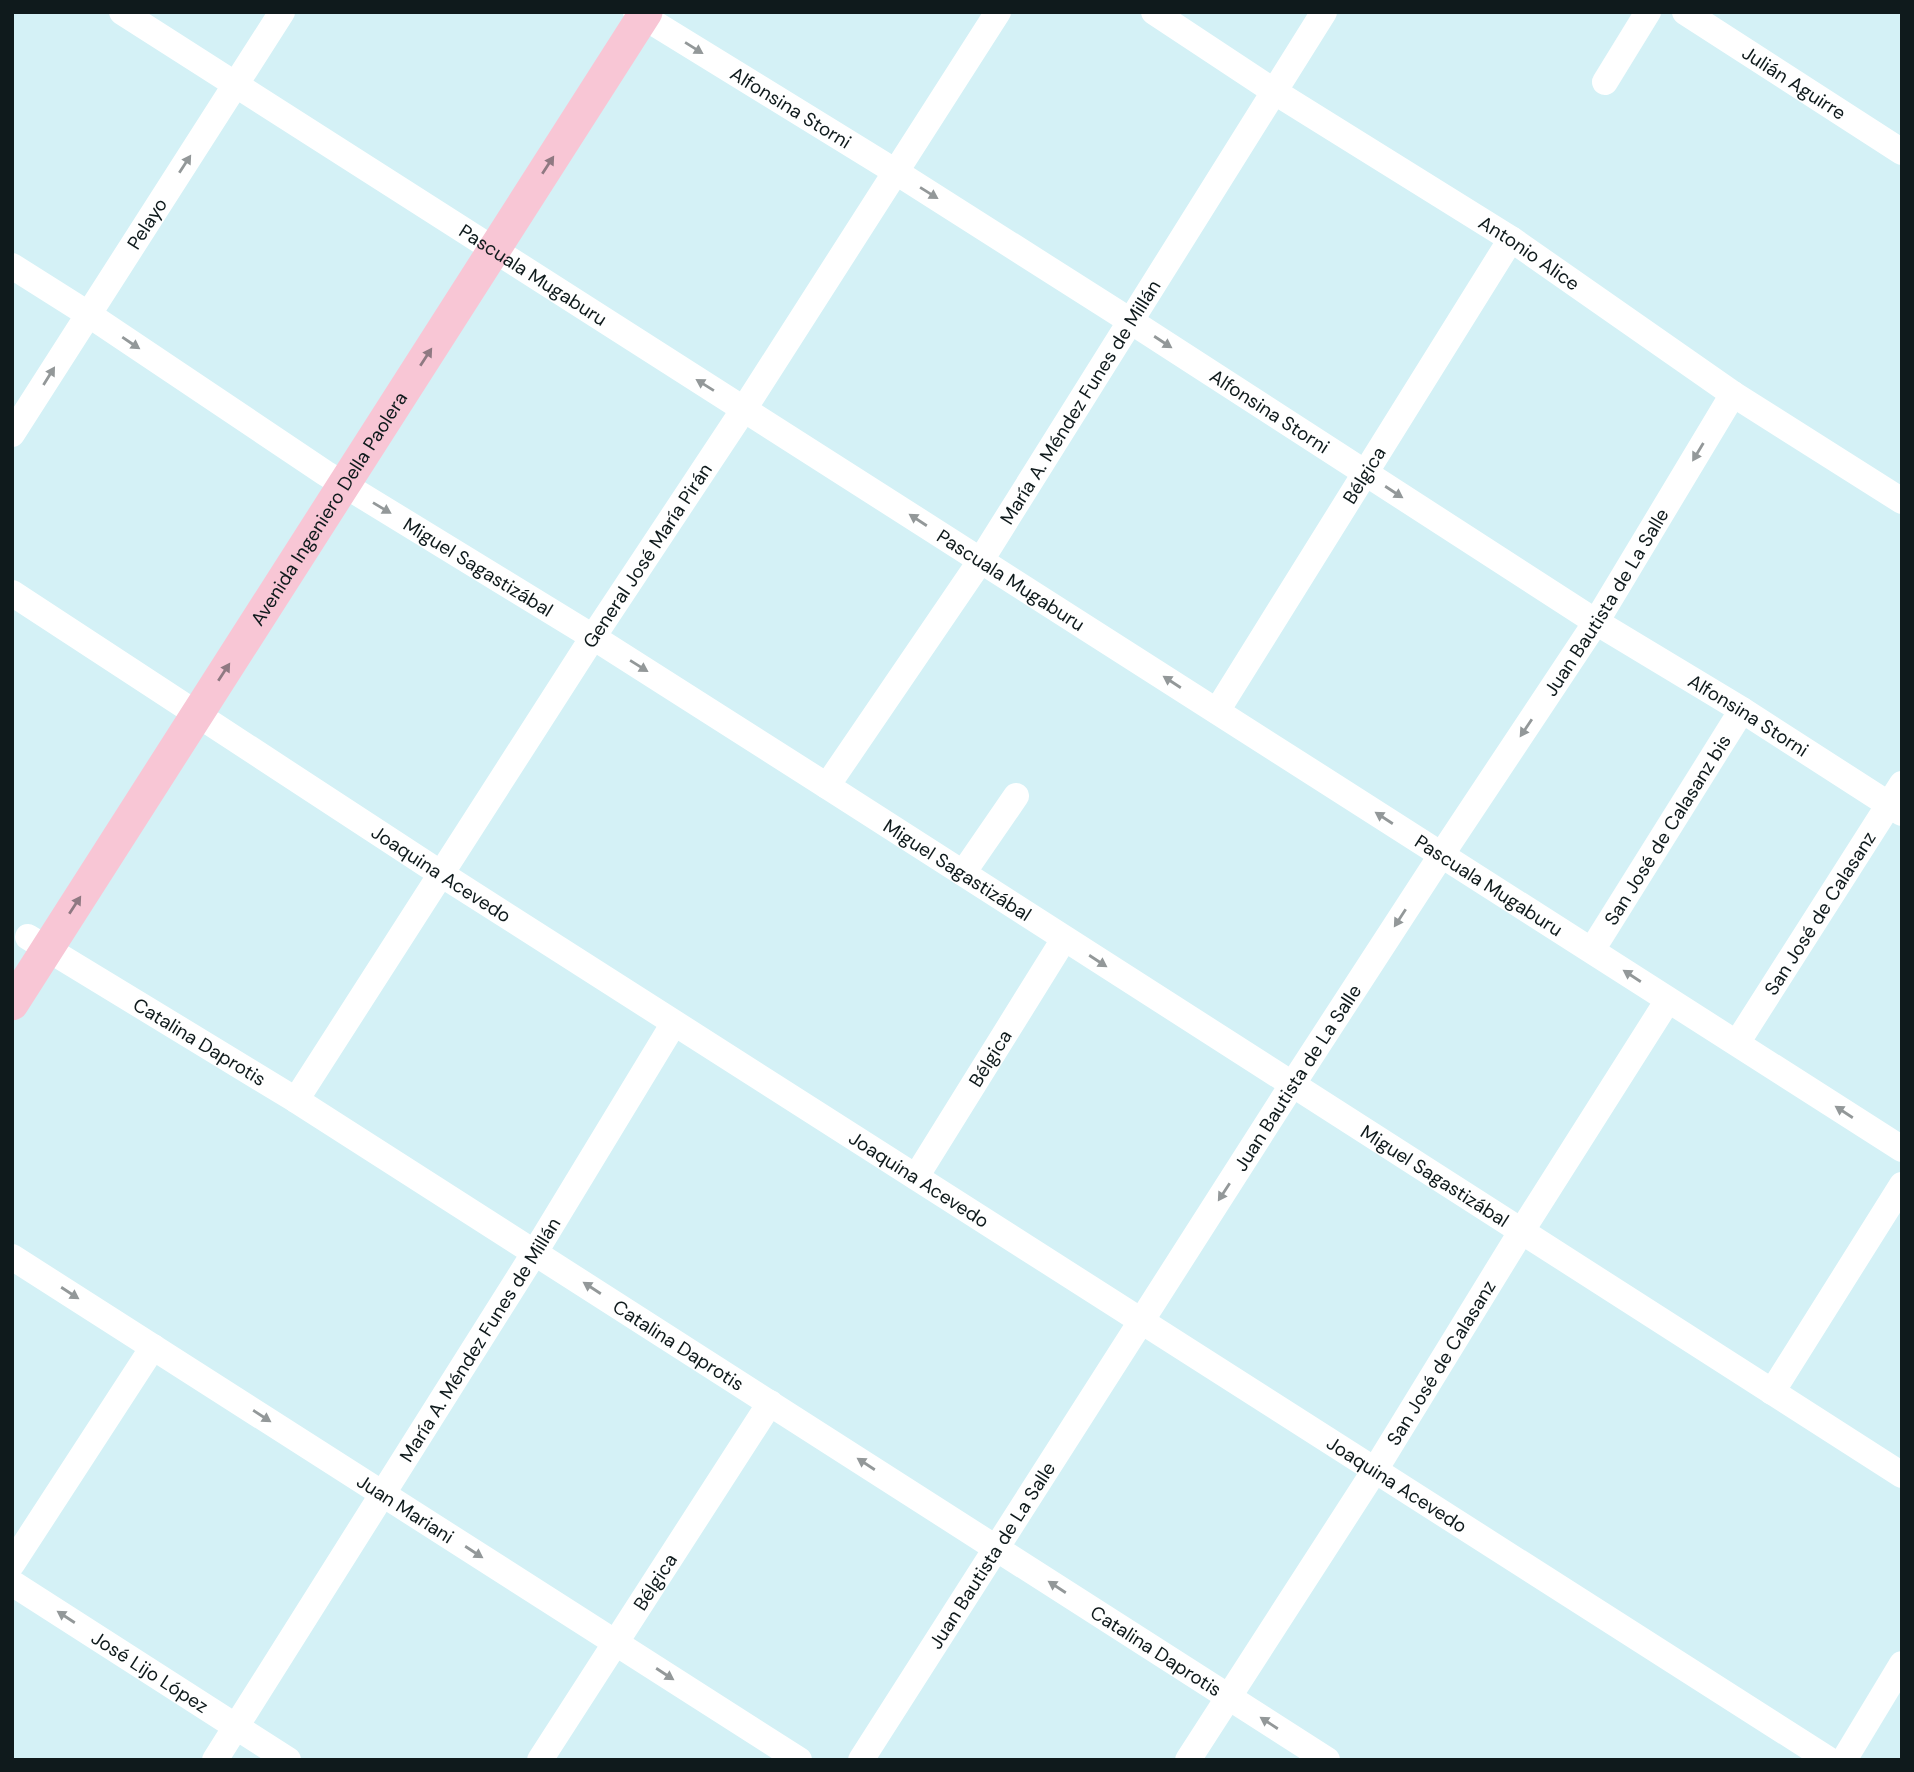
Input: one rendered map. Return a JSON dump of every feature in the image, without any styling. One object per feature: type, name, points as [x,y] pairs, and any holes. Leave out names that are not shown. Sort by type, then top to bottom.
[{"type":"main road","name":"Avenida Ingeniero Della Paolera","points":[[12,1004],[29,949],[188,708],[484,244],[636,13]]},
{"type":"street","name":"Pascuala Mugaburu","points":[[122,12],[1902,1149]]},
{"type":"street","name":"Pelayo","points":[[12,434],[282,12]]},
{"type":"street","name":"General José María Pirán","points":[[296,1100],[998,12]]},
{"type":"street","name":"Antonio Alice","points":[[1154,12],[1275,92],[1511,239],[1733,394],[1902,501]]},
{"type":"street","name":"María A. Méndez Funes de Millán","points":[[827,786],[981,560],[1324,12]]},
{"type":"street","points":[[1605,82],[1648,12]]},
{"type":"street","name":"Julián Aguirre","points":[[1685,12],[1902,152]]},
{"type":"street","name":"Alfonsina Storni","points":[[636,13],[896,172],[1596,622],[1897,800]]},
{"type":"street","name":"Bélgica","points":[[1216,711],[1511,239]]},
{"type":"street","name":"Miguel Sagastizábal","points":[[12,266],[334,479],[593,637],[1902,1475]]},
{"type":"street","name":"Juan Bautista de La Salle","points":[[861,1760],[1441,854],[1596,622],[1733,394]]},
{"type":"street","name":"Joaquina Acevedo","points":[[12,593],[441,874],[1829,1760]]},
{"type":"street","name":"San José de Calasanz bis","points":[[1591,950],[1742,710]]},
{"type":"street","points":[[963,873],[1016,796]]},
{"type":"street","name":"San José de Calasanz","points":[[1737,1043],[1897,800]]},
{"type":"street","name":"Bélgica","points":[[916,1177],[1065,939]]},
{"type":"street","name":"Catalina Daprotis","points":[[29,949],[296,1100],[1327,1760]]},
{"type":"street","name":"San José de Calasanz","points":[[1188,1760],[1375,1470],[1668,1000]]},
{"type":"street","name":"María A. Méndez Funes de Millán","points":[[215,1760],[535,1252],[674,1023]]},
{"type":"street","points":[[1772,1392],[1902,1185]]},
{"type":"street","name":"Juan Mariani","points":[[12,1257],[799,1760]]},
{"type":"street","points":[[12,1564],[153,1347]]},
{"type":"street","name":"Bélgica","points":[[540,1760],[770,1403]]},
{"type":"street","name":"José Lijo López","points":[[12,1583],[288,1760]]},
{"type":"street","points":[[1844,1760],[1902,1664]]}]
